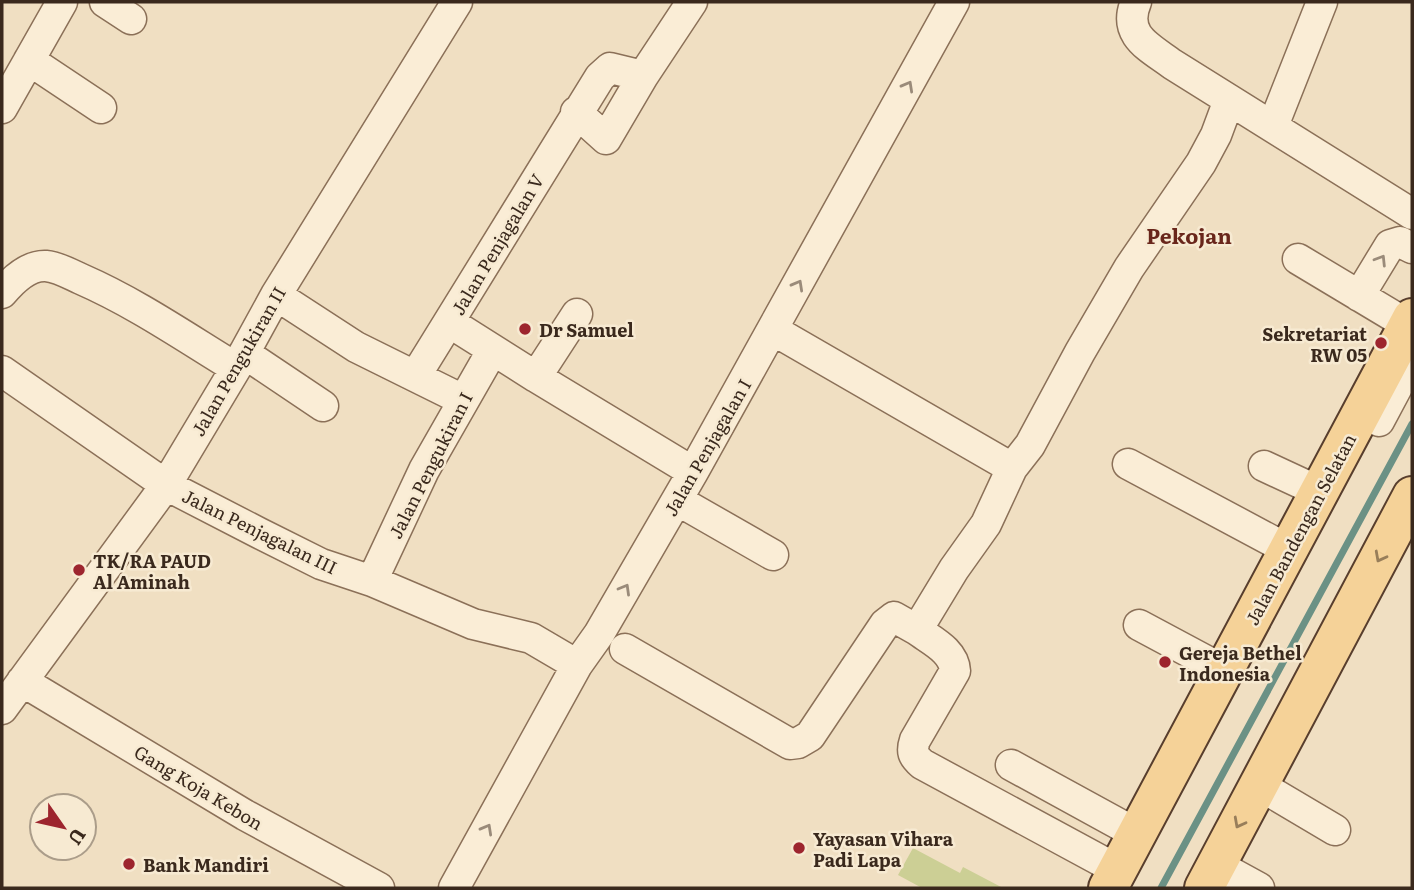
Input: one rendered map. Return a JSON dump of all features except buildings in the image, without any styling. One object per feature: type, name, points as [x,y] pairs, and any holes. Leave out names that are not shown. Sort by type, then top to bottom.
[{"type":"main road","name":"Jalan Bandengan Selatan","points":[[1117,882],[1137,834],[1289,550],[1411,334]]},
{"type":"main road","points":[[1211,877],[1412,496]]},
{"type":"street","points":[[2,108],[62,2]]},
{"type":"street","points":[[105,2],[131,19]]},
{"type":"street","name":"Jalan Pengukiran II","points":[[2,709],[166,485],[276,295],[457,2]]},
{"type":"street","points":[[576,112],[606,139],[643,76],[692,2]]},
{"type":"street","name":"Jalan Penjagalan I","points":[[454,888],[577,665],[612,641],[677,500],[954,2]]},
{"type":"street","points":[[1136,2],[1131,14],[1133,30],[1144,43],[1228,100],[1412,214]]},
{"type":"street","points":[[1273,126],[1322,2]]},
{"type":"street","points":[[29,60],[101,108]]},
{"type":"street","name":"Jalan Penjagalan V","points":[[416,375],[600,77],[610,68],[643,76]]},
{"type":"street","points":[[917,630],[954,569],[986,524],[1012,468],[1030,445],[1129,268],[1201,163],[1216,135],[1228,100]]},
{"type":"street","points":[[1359,296],[1390,245],[1400,243],[1412,248]]},
{"type":"street","points":[[612,641],[790,744],[810,736],[885,624],[894,617],[950,654],[955,663],[956,671],[915,740],[911,750],[914,757],[1117,882],[1411,334],[1359,296],[1298,259]]},
{"type":"street","points":[[2,293],[10,283],[32,268],[44,265],[55,267],[114,293],[323,405]]},
{"type":"street","points":[[276,295],[356,346],[463,400]]},
{"type":"street","points":[[536,377],[577,314]]},
{"type":"street","points":[[449,322],[492,351],[694,472]]},
{"type":"street","points":[[773,330],[1012,468]]},
{"type":"street","name":"Jalan Pengukiran I","points":[[372,581],[425,470],[492,351]]},
{"type":"street","name":"Jalan Penjagalan III","points":[[2,370],[166,485],[321,564],[372,581],[473,624],[531,638],[577,665]]},
{"type":"street","points":[[1128,464],[1289,550]]},
{"type":"street","points":[[1263,470],[1318,496]]},
{"type":"street","points":[[677,500],[773,555]]},
{"type":"street","points":[[1139,625],[1225,671]]},
{"type":"street","name":"Gang Koja Kebon","points":[[22,681],[245,815],[379,888]]},
{"type":"street","points":[[1011,765],[1137,834]]},
{"type":"street","points":[[1259,785],[1335,830]]},
{"type":"street","points":[[1211,877],[1259,888]]},
{"type":"green space","points":[[913,848],[960,873],[963,867],[1003,888],[922,888],[898,875]]},
{"type":"waterway","points":[[1161,888],[1412,424]]},
{"type":"place","name":"Dr Samuel","points":[[525,329]]},
{"type":"place","name":"Sekretariat RW 05","points":[[1381,343]]},
{"type":"place","name":"TK/RA PAUD Al Aminah","points":[[79,570]]},
{"type":"place","name":"Gereja Bethel Indonesia","points":[[1165,662]]},
{"type":"place","name":"Yayasan Vihara Padi Lapa","points":[[799,848]]},
{"type":"place","name":"Bank Mandiri","points":[[129,864]]},
{"type":"district","name":"Pekojan","points":[[1189,234]]}]
